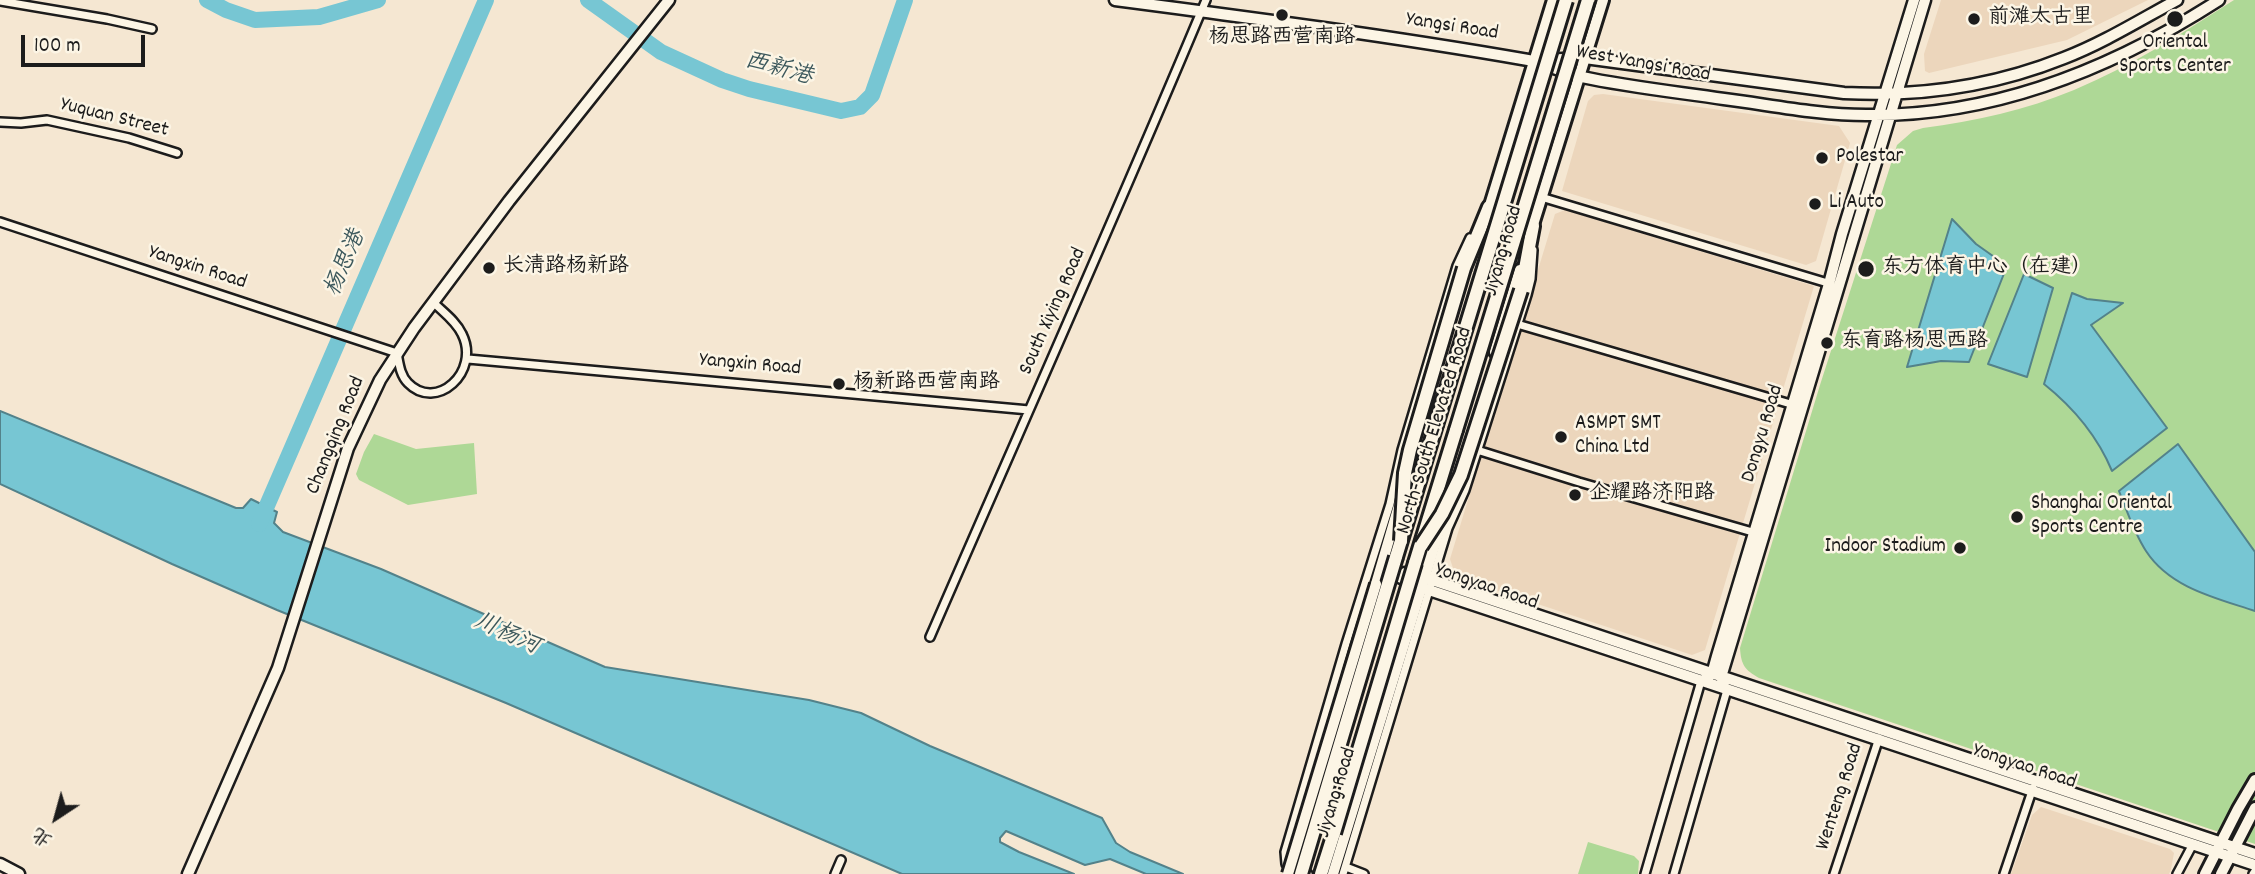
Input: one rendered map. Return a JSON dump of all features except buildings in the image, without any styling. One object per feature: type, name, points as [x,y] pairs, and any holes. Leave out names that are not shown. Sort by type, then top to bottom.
[{"type":"highway","name":"North-South Elevated Road","points":[[1301,874],[1566,0]]},
{"type":"highway","name":"North-South Elevated Road","points":[[1321,874],[1588,0]]},
{"type":"highway","points":[[1401,541],[1405,473],[1410,450],[1464,268],[1489,207]]},
{"type":"highway","points":[[1421,546],[1442,514],[1461,475],[1521,290],[1533,226]]},
{"type":"main road","name":"Jiyang Road","points":[[1288,874],[1553,0]]},
{"type":"main road","name":"Jiyang Road","points":[[1333,874],[1603,0]]},
{"type":"main road","points":[[2205,874],[2255,780]]},
{"type":"main road","points":[[2221,874],[2255,808]]},
{"type":"street","name":"Changqing Road","points":[[188,874],[263,707],[291,629],[348,448],[380,380],[433,302],[509,201],[669,0]]},
{"type":"street","name":"Yangsi Road","points":[[1115,0],[1534,61]]},
{"type":"street","name":"South Xiying Road","points":[[930,637],[1098,256],[1206,0]]},
{"type":"street","name":"Dongyu Road","points":[[1716,676],[1834,285],[1842,234],[1885,115],[1914,0]]},
{"type":"street","name":"Dongyu Road","points":[[1891,94],[1925,0]]},
{"type":"street","name":"West Yangsi Road","points":[[1534,61],[1585,58],[1820,91],[1891,94],[1967,86],[2036,68],[2091,46],[2177,0]]},
{"type":"street","name":"West Yangsi Road","points":[[1534,61],[1579,77],[1818,112],[1885,115],[1958,109],[2014,97],[2073,77],[2127,52],[2218,0]]},
{"type":"street","points":[[0,1],[152,29]]},
{"type":"street","name":"Yuquan Street","points":[[0,122],[47,120],[128,138],[177,153]]},
{"type":"street","points":[[1541,197],[1834,285]]},
{"type":"street","points":[[1308,874],[1286,864],[1285,852],[1390,504],[1402,450],[1457,266],[1489,207]]},
{"type":"street","name":"Yangxin Road","points":[[0,222],[397,353]]},
{"type":"street","points":[[1364,874],[1344,870],[1424,586],[1465,490],[1531,279],[1533,226]]},
{"type":"street","points":[[397,353],[402,375],[409,385],[420,391],[444,390],[464,371],[468,359],[462,332],[433,302]]},
{"type":"street","points":[[1517,324],[1797,406]]},
{"type":"street","name":"Yangxin Road","points":[[468,359],[1029,410]]},
{"type":"street","points":[[1478,450],[1759,534]]},
{"type":"street","name":"Yongyao Road","points":[[1381,568],[1424,586],[1727,690],[1880,735]]},
{"type":"street","name":"Yongyao Road","points":[[1424,586],[1716,676],[1880,735],[2219,847],[2255,865]]},
{"type":"street","points":[[1645,874],[1701,681],[1716,676],[1727,690],[1674,874]]},
{"type":"street","name":"Wenteng Road","points":[[1834,874],[1880,735]]},
{"type":"street","points":[[2004,874],[2034,786]]},
{"type":"street","name":"Yongyao Road","points":[[2034,786],[2193,844],[2219,847]]},
{"type":"street","points":[[2177,874],[2193,844]]},
{"type":"street","name":"Yongyao Road","points":[[2232,852],[2255,854]]},
{"type":"street","points":[[835,874],[841,860]]},
{"type":"street","points":[[0,864],[19,874]]},
{"type":"shaded area","points":[[1941,0],[2148,0],[2067,40],[1929,73],[1925,71],[1924,54]]},
{"type":"shaded area","points":[[1603,94],[1839,126],[1850,143],[1816,261],[1806,265],[1562,191],[1588,101],[1594,95]]},
{"type":"shaded area","points":[[1565,210],[1814,286],[1705,650],[1692,655],[1456,577],[1450,559],[1555,214]]},
{"type":"shaded area","points":[[2041,807],[2170,849],[2174,853],[2169,874],[2011,874],[2032,815]]},
{"type":"green space","name":"Shanghai Oriental Sports Centre","points":[[2234,0],[2255,0],[2255,844],[1759,678],[1745,666],[1740,648],[1897,145],[1913,131],[2000,114],[2095,81],[2176,37]]},
{"type":"green space","points":[[374,434],[416,449],[474,443],[477,494],[408,505],[359,480],[356,474]]},
{"type":"green space","points":[[1588,842],[1634,856],[1639,861],[1638,874],[1578,874]]},
{"type":"water","points":[[1952,219],[1976,244],[2007,266],[1969,362],[1941,361],[1907,367]]},
{"type":"water","points":[[2024,274],[2053,288],[2027,377],[1988,364]]},
{"type":"water","points":[[2072,293],[2087,299],[2123,303],[2091,325],[2167,428],[2112,471],[2084,423],[2044,384]]},
{"type":"water","name":"川杨河","points":[[0,411],[236,508],[243,508],[251,499],[277,512],[274,523],[283,532],[381,569],[605,667],[809,700],[861,713],[930,746],[1102,818],[1116,843],[1130,852],[1183,874],[1146,874],[1110,859],[1085,865],[1006,831],[1000,842],[1074,874],[902,874],[506,703],[277,610],[0,484]]},
{"type":"water","points":[[2178,444],[2255,552],[2255,611],[2181,583],[2156,564],[2134,529],[2119,491]]},
{"type":"waterway","name":"杨思港","points":[[207,0],[255,20],[319,17],[378,0]]},
{"type":"waterway","name":"杨思港","points":[[259,524],[486,0]]},
{"type":"waterway","name":"西新港","points":[[588,0],[661,52],[722,80],[841,111],[860,107],[872,95],[905,0]]},
{"type":"place","name":"杨思路西营南路","points":[[1282,15]]},
{"type":"place","name":"前滩太古里","points":[[1974,19]]},
{"type":"place","name":"Oriental Sports Center","points":[[2175,19]]},
{"type":"place","name":"Polestar","points":[[1822,158]]},
{"type":"place","name":"Li Auto","points":[[1815,204]]},
{"type":"place","name":"长清路杨新路","points":[[489,268]]},
{"type":"place","name":"东方体育中心（在建）","points":[[1866,269]]},
{"type":"place","name":"东育路杨思西路","points":[[1827,343]]},
{"type":"place","name":"杨新路西营南路","points":[[839,384]]},
{"type":"place","name":"ASMPT SMT China Ltd","points":[[1561,437]]},
{"type":"place","name":"企耀路济阳路","points":[[1575,495]]},
{"type":"place","name":"Shanghai Oriental Sports Centre","points":[[2017,517]]},
{"type":"place","name":"Indoor Stadium","points":[[1960,548]]}]
